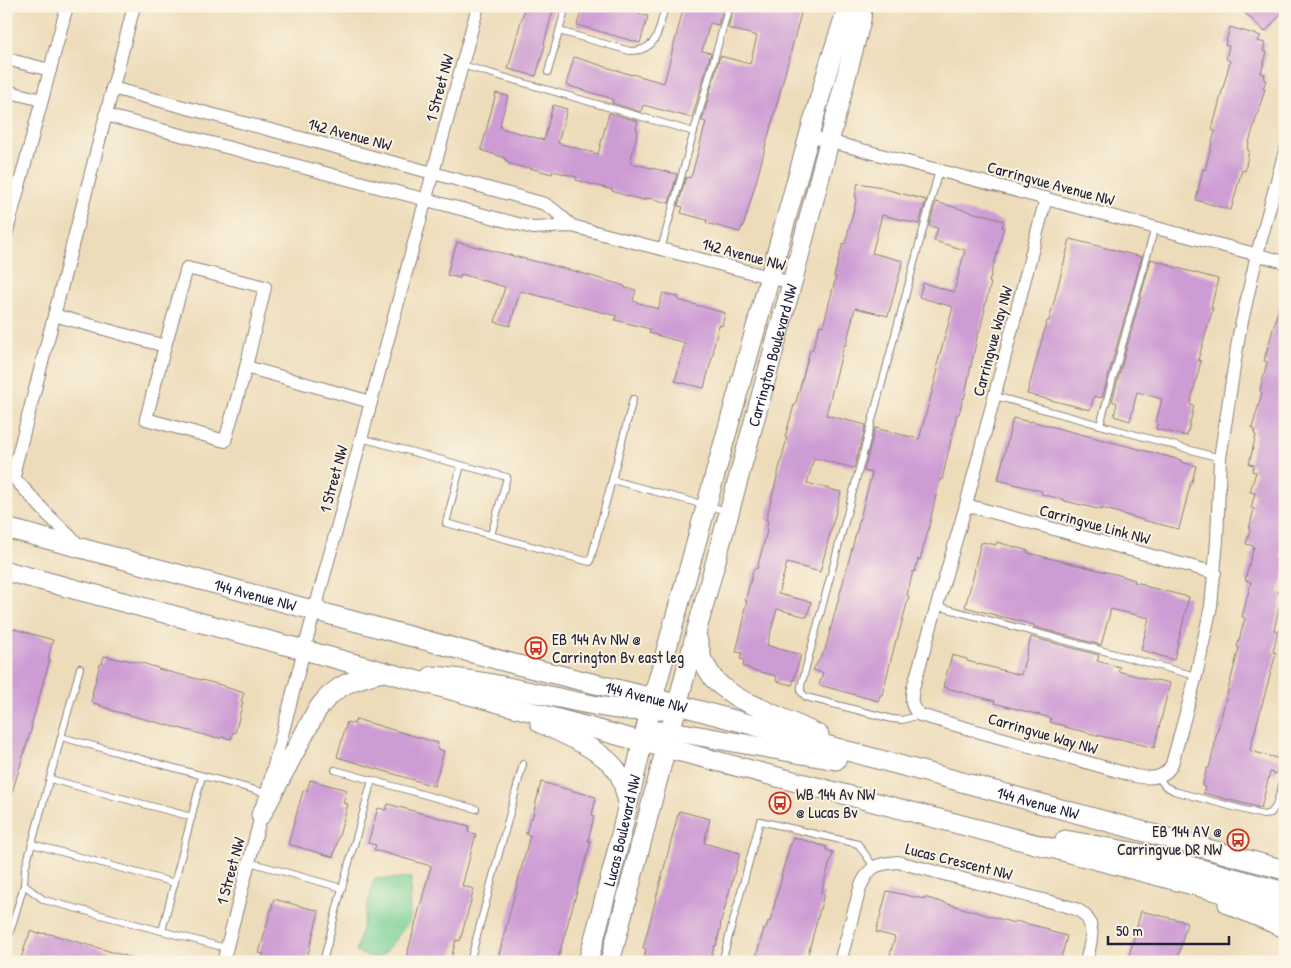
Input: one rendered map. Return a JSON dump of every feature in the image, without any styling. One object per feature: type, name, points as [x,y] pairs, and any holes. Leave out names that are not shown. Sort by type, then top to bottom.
[{"type":"main road","name":"Carrington Boulevard NW","points":[[652,704],[809,136],[848,6]]},
{"type":"main road","name":"Carrington Boulevard NW","points":[[677,706],[792,283],[861,20],[862,6]]},
{"type":"main road","name":"144 Avenue NW","points":[[6,528],[518,665],[652,704],[677,706],[1285,870]]},
{"type":"main road","points":[[15,574],[643,742],[646,733],[655,731],[669,739],[979,829],[1285,909]]},
{"type":"main road","points":[[696,632],[702,660],[713,678],[721,686],[738,698],[868,757]]},
{"type":"main road","points":[[261,816],[317,710],[334,691],[360,677],[383,672],[462,678],[611,709],[652,704]]},
{"type":"main road","points":[[493,701],[570,737],[603,756],[620,776],[628,802]]},
{"type":"main road","name":"Lucas Boulevard NW","points":[[588,962],[614,864],[652,704]]},
{"type":"main road","name":"Lucas Boulevard NW","points":[[610,962],[677,706]]},
{"type":"main road","points":[[669,739],[951,780]]},
{"type":"main road","points":[[979,829],[1064,840],[1149,855],[1285,892]]},
{"type":"main road","points":[[1170,879],[1285,928]]},
{"type":"street","points":[[6,235],[67,6]]},
{"type":"street","points":[[83,548],[15,480],[15,467],[134,6]]},
{"type":"street","name":"1 Street NW","points":[[223,962],[314,610],[478,6]]},
{"type":"street","points":[[6,59],[50,70]]},
{"type":"street","name":"142 Avenue NW","points":[[112,88],[545,204],[572,226]]},
{"type":"street","points":[[6,91],[42,100]]},
{"type":"street","name":"142 Avenue NW","points":[[105,115],[533,228],[572,226],[792,283]]},
{"type":"street","name":"Carringvue Avenue NW","points":[[809,136],[1285,262]]},
{"type":"street","points":[[1158,776],[1165,773],[1172,764],[1196,676],[1208,621],[1215,574],[1220,458],[1238,335],[1257,254],[1285,151]]},
{"type":"street","name":"Carringvue Way NW","points":[[1046,198],[966,505],[912,696],[912,706],[920,715],[1135,776],[1146,778],[1158,776]]},
{"type":"street","points":[[187,268],[265,287],[246,368],[225,440],[146,419],[187,268]]},
{"type":"street","points":[[54,315],[165,346]]},
{"type":"street","points":[[246,368],[371,402]]},
{"type":"street","name":"Carringvue Link NW","points":[[966,505],[1215,574]]},
{"type":"street","points":[[6,583],[15,574]]},
{"type":"street","name":"Lucas Crescent NW","points":[[874,867],[885,863],[898,862],[1070,907],[1082,912],[1088,918],[1092,932],[1086,962]]},
{"type":"street","points":[[840,962],[861,885],[867,873],[874,867]]},
{"type":"lane","points":[[548,72],[566,6]]},
{"type":"lane","points":[[559,31],[630,51],[640,51],[652,44],[657,35],[665,6]]},
{"type":"lane","points":[[661,249],[729,6]]},
{"type":"lane","points":[[462,65],[694,132]]},
{"type":"lane","points":[[920,715],[902,720],[892,719],[806,697],[800,692],[939,170]]},
{"type":"lane","points":[[1100,425],[1155,227]]},
{"type":"lane","points":[[995,396],[1220,458]]},
{"type":"lane","points":[[461,466],[446,523],[590,562],[633,398]]},
{"type":"lane","points":[[361,438],[507,477],[491,535]]},
{"type":"lane","points":[[612,480],[729,512]]},
{"type":"lane","points":[[937,606],[1196,676]]},
{"type":"lane","points":[[6,946],[24,885],[25,869],[80,668]]},
{"type":"lane","points":[[61,737],[266,793]]},
{"type":"lane","points":[[470,962],[523,764]]},
{"type":"lane","points":[[335,770],[476,809]]},
{"type":"lane","points":[[162,931],[202,776]]},
{"type":"lane","points":[[1158,776],[1165,786],[1174,791],[1263,815],[1271,813],[1276,806],[1285,776]]},
{"type":"lane","points":[[50,779],[192,817]]},
{"type":"lane","points":[[323,962],[372,780]]},
{"type":"lane","points":[[722,962],[760,821],[858,844],[874,867]]},
{"type":"lane","points":[[32,844],[175,882]]},
{"type":"lane","points":[[249,862],[342,888]]},
{"type":"lane","points":[[24,885],[44,900],[226,948]]},
{"type":"green space","points":[[411,878],[409,922],[379,960],[356,952],[374,879]]},
{"type":"building","points":[[525,6],[554,6],[536,76],[508,69]]},
{"type":"building","points":[[583,6],[614,6],[648,16],[640,43],[577,25]]},
{"type":"building","points":[[684,6],[724,6],[718,25],[710,23],[702,51],[711,53],[692,118],[643,105],[641,112],[612,103],[613,99],[566,85],[574,57],[664,83]]},
{"type":"building","points":[[734,6],[803,6],[756,182],[740,232],[706,223],[707,220],[681,213],[683,207],[678,206],[686,177],[690,178],[692,174],[706,122],[702,121],[720,56],[750,64],[757,36],[728,28]]},
{"type":"building","points":[[1238,6],[1285,6],[1285,9],[1265,32]]},
{"type":"building","points":[[1230,27],[1261,36],[1257,41],[1265,43],[1263,51],[1267,52],[1261,73],[1265,74],[1264,80],[1266,80],[1263,89],[1265,89],[1247,149],[1249,150],[1245,171],[1242,170],[1231,210],[1196,200],[1215,131],[1212,130],[1230,61],[1226,59],[1229,46],[1225,45]]},
{"type":"building","points":[[496,93],[508,96],[500,128],[544,140],[553,105],[567,109],[558,143],[598,154],[609,113],[638,121],[636,129],[638,130],[630,163],[677,174],[669,203],[649,198],[643,200],[627,196],[613,190],[576,180],[577,177],[553,171],[552,174],[510,164],[505,158],[481,150]]},
{"type":"building","points":[[858,183],[882,187],[926,200],[919,224],[882,215],[872,253],[903,261],[888,316],[855,308],[846,345],[844,345],[826,415],[866,425],[854,468],[814,458],[807,483],[841,492],[820,572],[787,563],[778,594],[811,602],[807,617],[777,609],[767,645],[801,655],[792,685],[776,681],[777,676],[751,670],[743,666],[744,660],[740,659],[742,653],[736,652],[745,615],[743,614],[747,601],[745,601],[754,568],[757,569],[767,531],[768,521],[766,520],[787,438],[785,437],[810,350],[812,351],[820,325],[823,326],[836,277],[834,276],[843,243],[845,244],[857,197],[855,196]]},
{"type":"building","points":[[936,202],[996,218],[1004,221],[1002,227],[1004,227],[989,282],[991,283],[964,399],[959,414],[957,414],[942,480],[940,479],[920,560],[918,559],[915,572],[913,571],[907,595],[909,596],[882,695],[880,695],[878,701],[819,685],[823,673],[813,670],[825,650],[872,473],[864,471],[875,428],[919,439],[938,370],[936,369],[953,307],[919,297],[923,283],[954,292],[965,250],[934,241],[938,228],[929,226]]},
{"type":"building","points":[[1070,239],[1142,257],[1102,398],[1094,396],[1090,410],[1027,394],[1047,321],[1049,321]]},
{"type":"building","points":[[457,242],[574,271],[625,286],[625,288],[636,290],[633,301],[658,309],[663,293],[679,297],[678,300],[725,313],[722,326],[719,325],[704,388],[675,381],[685,343],[649,333],[650,329],[615,320],[617,316],[520,291],[510,326],[495,322],[505,287],[461,274],[460,278],[447,275]]},
{"type":"building","points":[[1151,259],[1218,279],[1211,308],[1213,308],[1198,360],[1201,361],[1190,405],[1194,406],[1187,436],[1156,429],[1162,399],[1137,392],[1130,421],[1114,416],[1117,403],[1112,401]]},
{"type":"building","points":[[1281,301],[1285,302],[1285,472],[1282,483],[1285,484],[1285,501],[1280,519],[1285,520],[1285,538],[1280,557],[1285,558],[1285,569],[1278,593],[1282,594],[1274,630],[1278,631],[1273,652],[1276,653],[1250,749],[1251,751],[1280,759],[1276,774],[1270,772],[1261,808],[1203,793],[1205,787],[1202,786],[1207,768],[1209,768],[1239,648],[1237,647],[1245,618],[1242,617],[1251,582],[1245,580],[1254,546],[1246,544],[1254,509],[1251,508],[1255,493],[1250,492],[1256,472],[1252,471],[1254,465],[1249,464],[1256,435],[1254,434],[1255,429],[1252,428],[1262,393],[1260,391],[1267,362],[1264,361]]},
{"type":"building","points":[[1013,418],[1181,460],[1181,462],[1196,466],[1179,529],[1102,508],[1102,510],[1065,501],[1041,494],[1042,491],[998,480]]},
{"type":"building","points":[[997,542],[1029,551],[1028,553],[1119,575],[1135,580],[1134,582],[1144,584],[1144,586],[1189,597],[1174,660],[1141,650],[1149,618],[1111,609],[1101,645],[965,607],[981,543],[996,545]]},
{"type":"building","points":[[6,628],[53,640],[48,659],[50,659],[32,727],[10,799],[6,799]]},
{"type":"building","points":[[1031,637],[1099,655],[1097,661],[1120,667],[1118,671],[1170,683],[1154,748],[1065,727],[1050,722],[1051,718],[943,687],[952,655],[967,659],[967,661],[1021,675]]},
{"type":"building","points":[[104,656],[142,663],[244,693],[235,733],[233,732],[231,739],[211,737],[110,710],[91,702],[100,664],[102,664]]},
{"type":"building","points":[[356,719],[438,743],[437,749],[444,751],[434,786],[337,757],[347,722],[354,724]]},
{"type":"building","points":[[310,780],[347,790],[343,803],[348,804],[333,857],[288,844],[303,791],[307,792]]},
{"type":"building","points":[[541,782],[596,797],[588,841],[591,841],[557,962],[497,962],[530,835],[526,834],[530,818],[532,819]]},
{"type":"building","points":[[388,804],[469,826],[468,832],[476,834],[462,886],[474,889],[460,941],[456,940],[450,962],[405,962],[431,866],[374,850],[376,845],[368,843],[378,808],[386,810]]},
{"type":"building","points":[[679,811],[710,819],[704,843],[740,853],[716,946],[714,946],[710,962],[643,962],[646,949],[643,948]]},
{"type":"building","points":[[793,837],[827,847],[826,850],[833,852],[821,893],[824,894],[806,962],[762,962],[755,960],[764,929],[766,929],[768,921],[770,922]]},
{"type":"building","points":[[887,891],[924,899],[924,897],[1014,923],[1015,921],[1049,929],[1048,931],[1067,936],[1060,962],[888,962],[895,937],[876,932]]},
{"type":"building","points":[[274,899],[319,911],[306,962],[262,962],[264,954],[259,953]]},
{"type":"building","points":[[1141,911],[1187,922],[1177,962],[1135,962],[1128,960]]},
{"type":"building","points":[[30,931],[39,934],[50,934],[133,958],[132,962],[20,962]]},
{"type":"place","name":"EB 144 Av NW @ Carrington Bv east leg","points":[[536,648]]},
{"type":"place","name":"WB 144 Av NW @ Lucas Bv","points":[[780,803]]},
{"type":"place","name":"EB 144 AV @ Carringvue DR NW","points":[[1238,840]]}]
